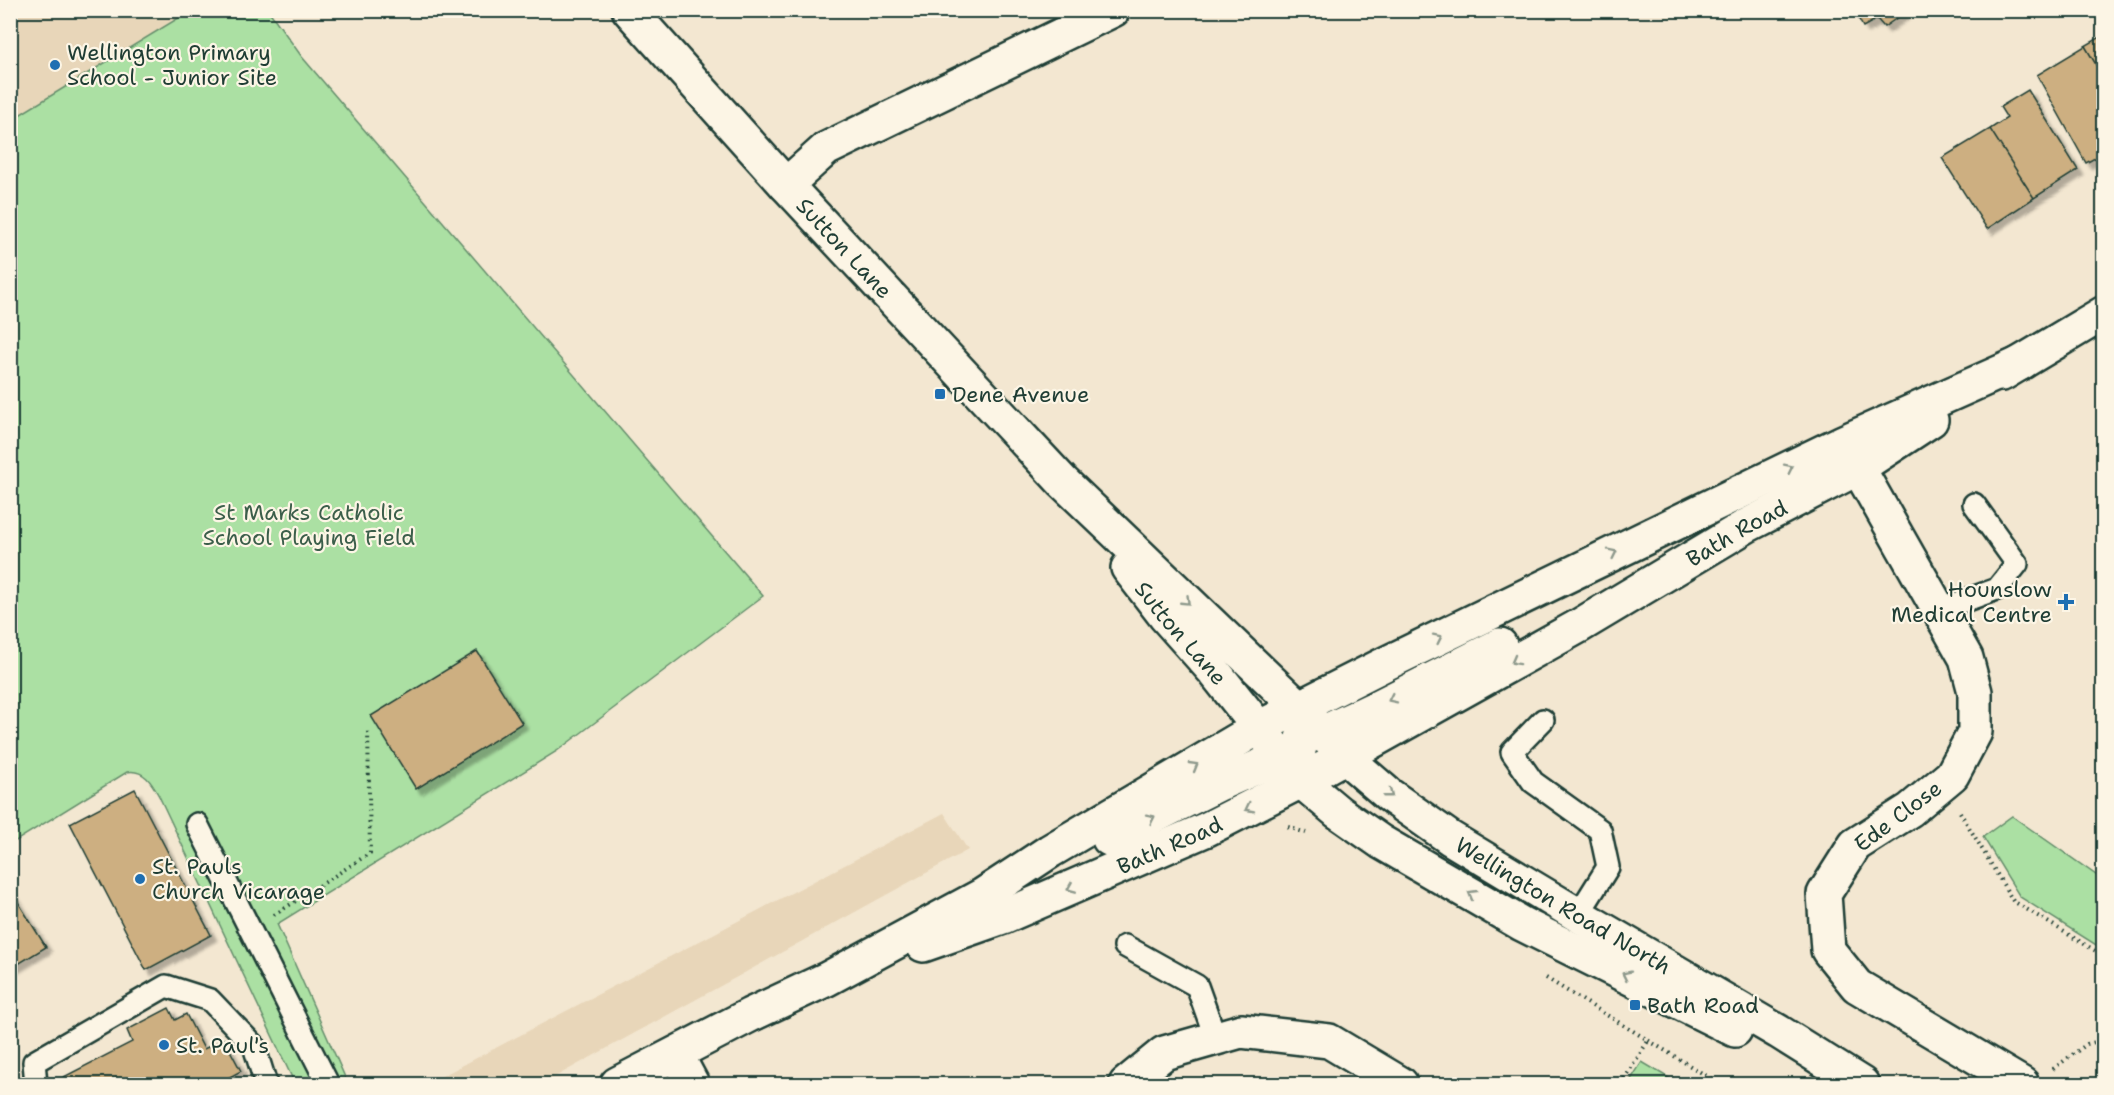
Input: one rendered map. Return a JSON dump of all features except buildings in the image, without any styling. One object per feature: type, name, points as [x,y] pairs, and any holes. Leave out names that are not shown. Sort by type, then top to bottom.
[{"type":"main road","name":"Sutton Lane","points":[[629,10],[786,184],[1063,482],[1298,707]]},
{"type":"main road","points":[[786,184],[826,149],[1113,10]]},
{"type":"main road","name":"Bath Road","points":[[617,1084],[750,1015],[827,979],[983,895],[1050,851],[1258,728],[1298,707],[1851,455],[2021,363],[2103,313]]},
{"type":"main road","name":"Bath Road","points":[[827,979],[1003,917],[1207,829],[1301,781],[1580,626],[1746,526],[1851,455]]},
{"type":"main road","name":"Ede Close","points":[[1851,455],[1966,658],[1975,692],[1975,732],[1952,775],[1910,810],[1855,845],[1824,894],[1828,950],[1857,986],[2035,1080]]},
{"type":"main road","name":"Sutton Lane","points":[[1063,482],[1165,616],[1213,670],[1301,781]]},
{"type":"main road","points":[[1258,728],[1281,738],[1302,738],[1322,733],[1651,568],[1746,526]]},
{"type":"main road","name":"Wellington Road North","points":[[1298,707],[1345,757],[1389,795],[1450,838],[1779,1032],[1856,1081]]},
{"type":"main road","points":[[983,895],[1047,869],[1217,785],[1281,757],[1298,751],[1321,749],[1345,757]]},
{"type":"main road","name":"Wellington Road North","points":[[1301,781],[1338,812],[1382,842],[1522,924],[1764,1044],[1856,1081]]},
{"type":"main road","points":[[1126,1084],[1164,1053],[1241,1031],[1329,1041],[1401,1084]]},
{"type":"main road","points":[[676,1054],[692,1084]]},
{"type":"lane","points":[[1939,610],[1997,589],[2017,564],[1974,504]]},
{"type":"lane","points":[[1543,720],[1512,752],[1533,782],[1600,830],[1608,867],[1578,915]]},
{"type":"lane","points":[[197,824],[328,1084]]},
{"type":"lane","points":[[1125,946],[1197,986],[1216,1039]]},
{"type":"lane","points":[[36,1084],[34,1062],[166,986],[210,1000],[254,1046],[266,1084]]},
{"type":"path","points":[[251,930],[370,853],[368,729]]},
{"type":"path","points":[[1959,810],[2013,900],[2103,956]]},
{"type":"path","points":[[1621,1084],[1648,1041]]},
{"type":"path","points":[[2035,1080],[2088,1044],[2103,1041]]},
{"type":"shaded area","name":"Wellington Primary School - Junior Site","points":[[11,11],[190,11],[11,120]]},
{"type":"shaded area","points":[[944,813],[968,850],[542,1084],[427,1084]]},
{"type":"green space","name":"St Marks Catholic School Playing Field","points":[[190,11],[269,11],[302,57],[763,596],[557,751],[277,924],[348,1084],[295,1084],[159,796],[143,775],[127,772],[11,844],[11,120]]},
{"type":"green space","points":[[2012,816],[2103,880],[2104,945],[2101,948],[2020,897],[1983,837]]},
{"type":"green space","points":[[1642,1062],[1679,1084],[1628,1084]]},
{"type":"place","name":"Wellington Primary School - Junior Site","points":[[55,65]]},
{"type":"place","name":"Dene Avenue","points":[[940,394]]},
{"type":"place","name":"Hounslow Medical Centre","points":[[2066,602]]},
{"type":"place","name":"St. Pauls Church Vicarage","points":[[140,879]]},
{"type":"place","name":"Bath Road","points":[[1635,1005]]},
{"type":"place","name":"St. Paul's","points":[[164,1045]]}]
